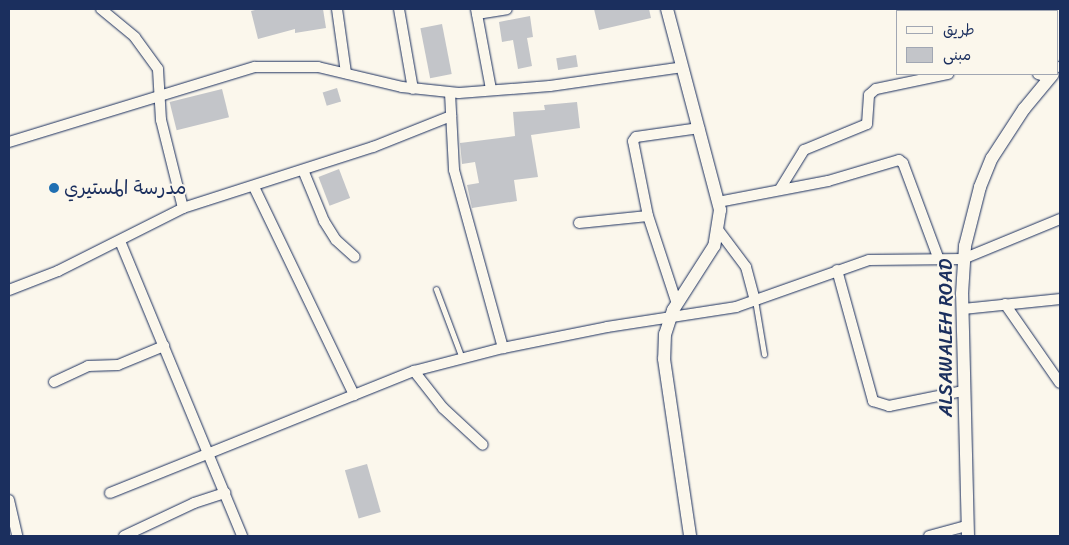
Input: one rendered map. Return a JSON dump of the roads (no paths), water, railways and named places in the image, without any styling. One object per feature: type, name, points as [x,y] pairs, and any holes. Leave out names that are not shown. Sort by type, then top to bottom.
[{"type":"street","points":[[101,9],[148,51],[160,78],[159,98],[166,147],[184,208]]},
{"type":"street","points":[[337,9],[346,73]]},
{"type":"street","points":[[398,9],[413,88]]},
{"type":"street","points":[[491,89],[476,11],[507,9]]},
{"type":"street","points":[[667,9],[700,128],[718,202],[719,231],[705,263],[670,317],[664,359],[690,536]]},
{"type":"street","points":[[9,142],[255,68],[299,65],[413,88],[450,93],[550,86],[683,67]]},
{"type":"street","points":[[780,189],[804,150],[867,124],[869,94],[876,89],[943,75]]},
{"type":"street","name":"ALSAWALEH ROAD","points":[[968,531],[963,391],[963,259],[973,211],[992,158],[1024,108],[1050,75]]},
{"type":"street","points":[[450,93],[458,184],[503,348]]},
{"type":"street","points":[[9,290],[58,272],[184,208],[254,187],[451,116]]},
{"type":"street","points":[[677,304],[648,216],[633,141],[636,136],[700,128]]},
{"type":"street","points":[[718,202],[828,180],[901,161],[939,260]]},
{"type":"street","points":[[303,170],[324,221],[336,240],[355,256]]},
{"type":"street","points":[[254,187],[354,396]]},
{"type":"street","points":[[579,223],[648,216]]},
{"type":"street","points":[[110,493],[414,371],[503,348],[670,317],[736,307],[837,270],[877,260],[963,259],[1060,219]]},
{"type":"street","points":[[719,231],[746,267],[755,300]]},
{"type":"street","points":[[120,241],[242,536]]},
{"type":"street","points":[[837,270],[872,401],[889,406],[963,391]]},
{"type":"street","points":[[963,309],[1060,298]]},
{"type":"street","points":[[1005,304],[1060,383]]},
{"type":"street","points":[[54,382],[88,366],[118,365],[164,346]]},
{"type":"street","points":[[414,371],[443,408],[483,445]]},
{"type":"street","points":[[124,536],[194,503],[225,493]]},
{"type":"street","points":[[9,500],[17,536]]},
{"type":"street","points":[[929,536],[968,531]]},
{"type":"lane","points":[[436,289],[462,358]]},
{"type":"lane","points":[[755,300],[764,354]]},
{"type":"place","name":"مدرسة المستيري","points":[[54,188]]}]
